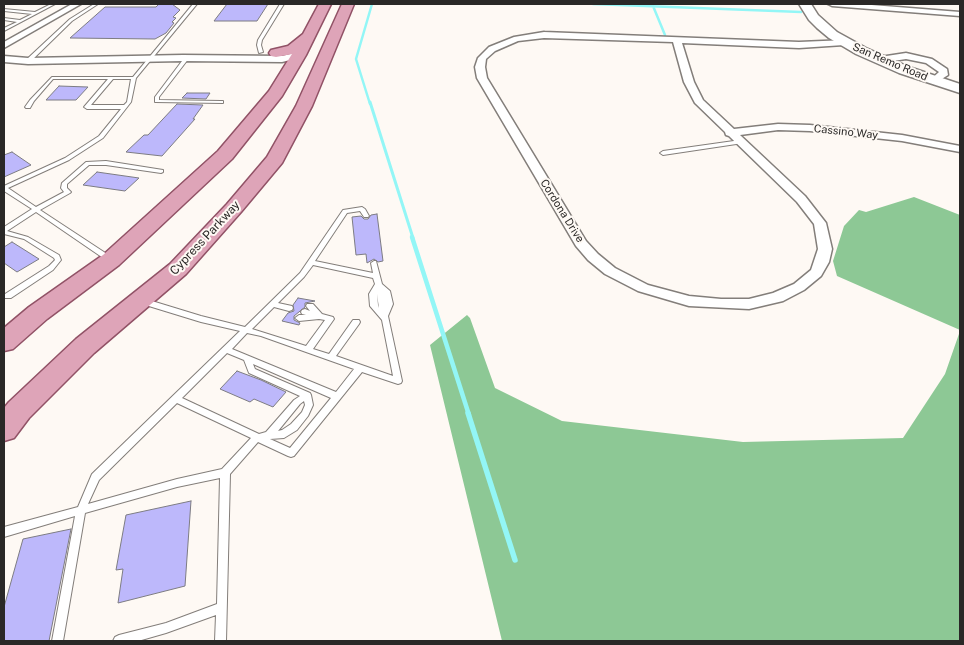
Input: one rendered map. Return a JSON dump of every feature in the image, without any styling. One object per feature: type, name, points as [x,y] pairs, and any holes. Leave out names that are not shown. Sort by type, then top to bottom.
[{"type":"main road","points":[[4,342],[38,313],[111,260],[224,156],[276,93],[325,4]]},
{"type":"main road","name":"Cypress Parkway","points":[[4,429],[19,410],[85,346],[178,269],[234,208],[275,159],[300,115],[348,4]]},
{"type":"main road","points":[[294,63],[317,46],[332,26],[338,28]]},
{"type":"main road","points":[[270,55],[293,49],[309,36]]},
{"type":"main road","points":[[270,55],[286,64],[312,61],[317,77]]},
{"type":"street","points":[[4,45],[77,4]]},
{"type":"street","name":"San Remo Road","points":[[805,4],[813,17],[844,42],[880,60],[960,89]]},
{"type":"street","points":[[832,4],[960,14]]},
{"type":"street","name":"Cordona Drive","points":[[678,40],[692,92],[699,102],[811,210],[820,224],[824,236],[825,249],[822,262],[816,273],[799,287],[764,301],[749,304],[721,304],[689,301],[665,296],[643,288],[610,271],[593,257],[581,243],[480,71],[482,58],[492,49],[502,44],[527,37],[562,35],[799,45],[844,42]]},
{"type":"street","points":[[4,50],[187,58],[270,55]]},
{"type":"street","points":[[4,58],[28,61],[98,61],[151,56],[270,55]]},
{"type":"street","name":"Cassino Way","points":[[730,132],[778,127],[810,128],[902,138],[960,149]]},
{"type":"lane","points":[[41,4],[52,4]]},
{"type":"lane","points":[[4,30],[52,4]]},
{"type":"lane","points":[[28,61],[71,20],[96,4]]},
{"type":"lane","points":[[111,260],[4,188],[85,149],[108,130],[132,96],[134,78],[195,4]]},
{"type":"lane","points":[[270,55],[259,45],[260,40],[282,4]]},
{"type":"lane","points":[[338,28],[345,22],[352,4]]},
{"type":"lane","points":[[4,10],[36,13]]},
{"type":"lane","points":[[4,19],[21,21]]},
{"type":"lane","points":[[187,58],[157,97],[157,101],[221,102]]},
{"type":"lane","points":[[28,107],[52,78],[134,78]]},
{"type":"lane","points":[[112,78],[87,107],[126,106]]},
{"type":"lane","points":[[663,153],[741,142]]},
{"type":"lane","points":[[4,231],[35,210],[68,192],[64,188],[64,184],[79,169],[94,162],[161,171]]},
{"type":"lane","points":[[57,641],[81,510],[95,477],[246,330],[277,305],[312,262],[345,210],[362,209],[366,216]]},
{"type":"lane","points":[[4,231],[26,238],[52,254],[58,260],[51,268],[8,296]]},
{"type":"lane","points":[[312,262],[376,276]]},
{"type":"lane","points":[[140,300],[166,310],[262,334],[398,381],[374,263]]},
{"type":"lane","points":[[277,305],[291,305]]},
{"type":"lane","points":[[277,305],[284,315]]},
{"type":"lane","points":[[307,309],[330,320],[308,350]]},
{"type":"lane","points":[[299,318],[321,317]]},
{"type":"lane","points":[[330,358],[356,322]]},
{"type":"lane","points":[[227,350],[336,396]]},
{"type":"lane","points":[[4,532],[177,483],[225,473],[256,438],[284,434],[294,427],[305,414],[310,404],[307,395],[252,372],[247,359]]},
{"type":"lane","points":[[177,399],[291,453],[360,368]]},
{"type":"lane","points":[[269,435],[297,402],[307,395]]},
{"type":"lane","points":[[221,641],[225,473]]},
{"type":"lane","points":[[119,641],[166,628],[222,607]]},
{"type":"green space","points":[[914,197],[960,215],[960,330],[837,276],[833,261],[844,226],[859,210],[866,212]]},
{"type":"green space","points":[[467,315],[470,318],[495,388],[562,421],[743,442],[903,438],[945,374],[960,331],[960,641],[502,641],[430,345]]},
{"type":"building","points":[[159,4],[172,4],[180,10],[173,17],[176,18],[172,22],[174,23],[166,33],[155,39],[70,38],[105,7],[156,7]]},
{"type":"building","points":[[227,4],[268,4],[257,21],[214,21]]},
{"type":"building","points":[[59,86],[88,87],[76,100],[46,100]]},
{"type":"building","points":[[187,93],[210,93],[206,99],[182,98]]},
{"type":"building","points":[[177,104],[203,105],[193,119],[195,119],[162,156],[126,152],[144,135],[148,135]]},
{"type":"building","points":[[12,152],[31,165],[4,177],[4,155]]},
{"type":"building","points":[[97,172],[139,178],[125,191],[83,185]]},
{"type":"building","points":[[377,214],[383,261],[378,262],[374,259],[367,263],[366,254],[356,255],[352,217],[361,216],[364,219],[368,219],[371,215]]},
{"type":"building","points":[[12,242],[39,259],[17,272],[4,263],[4,247]]},
{"type":"building","points":[[298,298],[315,301],[305,303],[305,307],[294,316],[294,320],[300,323],[299,325],[282,321],[288,313],[294,311],[293,305]]},
{"type":"building","points":[[237,371],[286,392],[273,407],[254,399],[250,402],[220,389]]},
{"type":"building","points":[[191,501],[185,586],[118,603],[123,569],[116,570],[126,515]]},
{"type":"building","points":[[71,529],[49,641],[4,641],[4,607],[23,539]]},
{"type":"waterway","points":[[370,104],[356,59],[372,4]]},
{"type":"waterway","points":[[593,4],[653,6]]},
{"type":"waterway","points":[[653,6],[801,12]]},
{"type":"waterway","points":[[653,6],[665,35]]},
{"type":"waterway","points":[[370,102],[413,238]]},
{"type":"waterway","points":[[412,237],[469,415]]},
{"type":"waterway","points":[[468,413],[515,560]]}]
